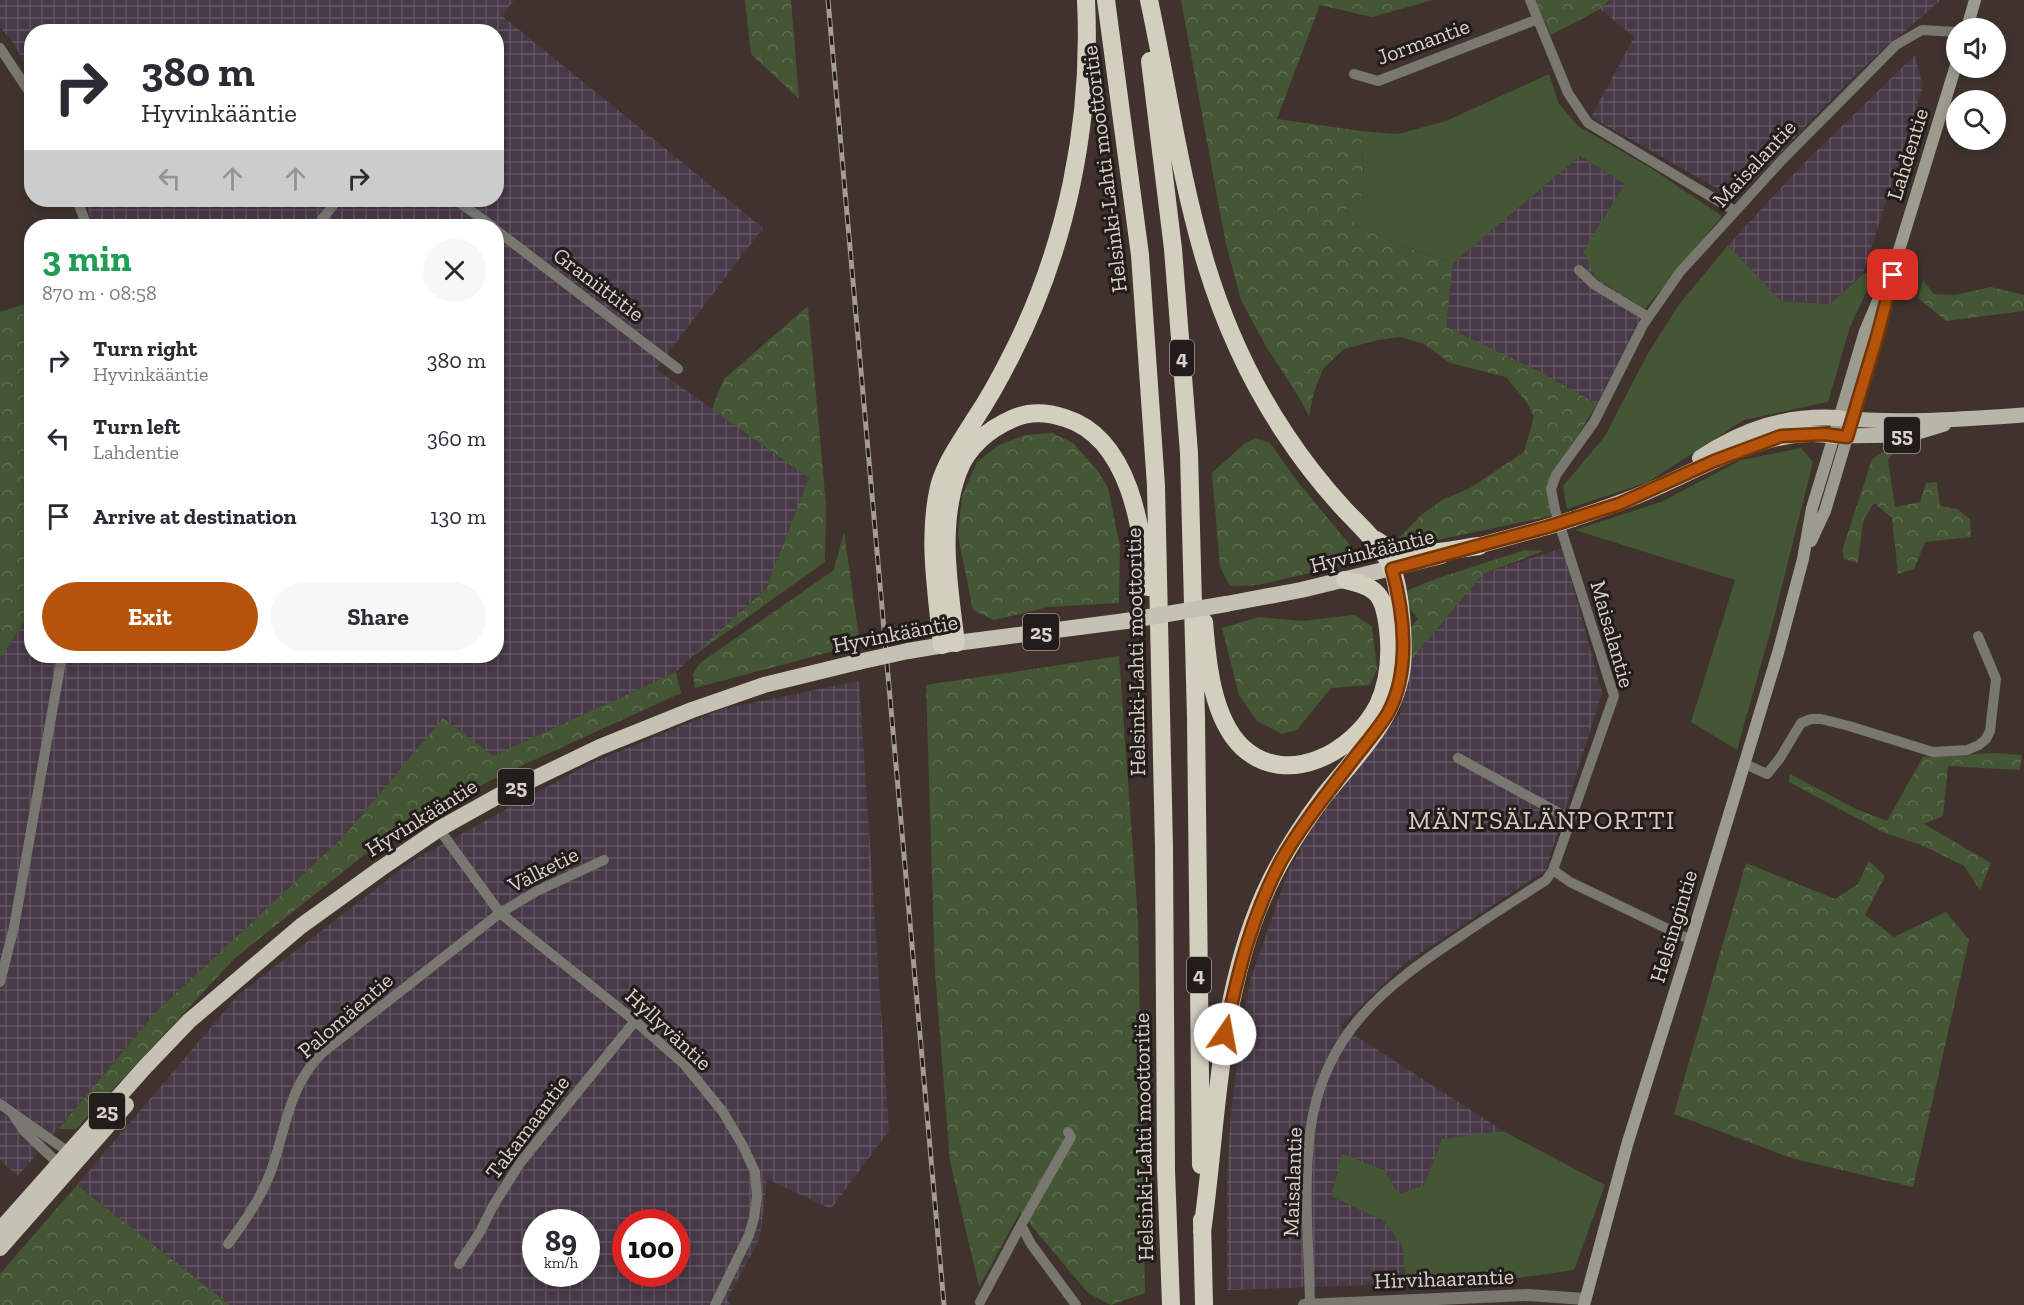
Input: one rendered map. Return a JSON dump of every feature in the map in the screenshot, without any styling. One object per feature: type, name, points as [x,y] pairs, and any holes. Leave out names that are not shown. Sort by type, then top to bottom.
[{"type":"highway","points":[[949,644],[934,553],[935,509],[940,484],[948,464],[996,387],[1022,334],[1041,289],[1060,233],[1073,179],[1082,125],[1086,71],[1086,0]]},
{"type":"highway","name":"Helsinki-Lahti moottoritie","points":[[1106,0],[1140,255],[1152,421],[1159,590],[1166,1170],[1171,1301]]},
{"type":"highway","name":"4","points":[[1141,0],[1173,249],[1189,453],[1196,730],[1204,1301]]},
{"type":"highway","points":[[1149,0],[1190,203],[1206,266],[1228,323],[1252,377],[1286,435],[1332,496],[1380,549],[1392,569],[1398,591],[1402,654],[1400,676],[1388,712],[1305,823],[1282,859],[1254,920],[1242,955],[1225,1034],[1202,1232]]},
{"type":"highway","points":[[949,644],[947,543],[949,505],[959,470],[966,457],[996,426],[1016,417],[1033,413],[1052,414],[1070,419],[1089,429],[1114,456],[1125,479],[1139,528],[1149,593],[1162,792]]},
{"type":"highway","name":"Hyvinkääntie","points":[[1651,490],[1712,451],[1749,432],[1777,422],[1815,416],[1845,418]]},
{"type":"highway","name":"Hyvinkääntie","points":[[0,1230],[68,1161],[219,998],[301,926],[439,829],[540,774],[655,725],[765,685],[908,651],[1126,621],[1345,580],[1479,546],[1619,504],[1714,461],[1781,436],[1824,434],[1840,436]]},
{"type":"highway","points":[[1189,453],[1212,682],[1218,704],[1232,734],[1242,747],[1269,763],[1288,766],[1313,762],[1329,755],[1356,734],[1367,722],[1384,690],[1389,665],[1389,640],[1383,604],[1378,594],[1371,588],[1345,580]]},
{"type":"highway","points":[[1363,530],[1381,544],[1404,552],[1423,553],[1479,546]]},
{"type":"highway","name":"Hyvinkääntie","points":[[0,1248],[68,1161]]},
{"type":"main road","points":[[1970,18],[1975,0]]},
{"type":"main road","name":"Lahdentie","points":[[1840,436],[1865,331],[1898,254],[1952,78]]},
{"type":"main road","name":"55","points":[[1845,418],[1956,420],[2024,415]]},
{"type":"main road","name":"55","points":[[1840,436],[1908,435],[1956,420]]},
{"type":"main road","name":"Helsingintie","points":[[1585,1302],[1627,1144],[1745,764],[1803,559],[1812,508],[1840,436]]},
{"type":"street","points":[[1530,0],[1568,93],[1588,123],[1735,211]]},
{"type":"street","name":"Jormantie","points":[[1354,74],[1378,81],[1538,19]]},
{"type":"street","name":"Maisalantie","points":[[1310,1305],[1307,1170],[1311,1130],[1319,1093],[1330,1061],[1358,1018],[1400,977],[1546,880],[1552,870],[1614,696],[1555,510],[1551,489],[1556,475],[1594,422],[1648,317],[1680,272],[1782,160],[1896,45],[1922,30],[1946,31]]},
{"type":"street","points":[[0,48],[24,84]]},
{"type":"street","points":[[322,219],[331,207]]},
{"type":"street","points":[[466,207],[482,219]]},
{"type":"street","name":"Graniittitie","points":[[504,236],[678,369]]},
{"type":"street","points":[[1579,270],[1594,285],[1648,317]]},
{"type":"street","points":[[1745,764],[1767,774],[1780,758],[1801,723],[1811,719],[1821,719],[1849,726],[1933,752],[1967,750],[1979,745],[1990,731],[1996,679],[1978,636]]},
{"type":"street","points":[[0,982],[14,927],[61,663]]},
{"type":"street","points":[[1458,758],[1570,819]]},
{"type":"street","name":"Hyllyväntie","points":[[439,829],[500,913],[635,1021],[684,1064],[723,1112],[743,1146],[754,1172],[757,1196],[754,1218],[749,1235],[715,1305]]},
{"type":"street","name":"Välketie","points":[[500,913],[537,891],[604,860]]},
{"type":"street","points":[[1552,870],[1570,882],[1691,940]]},
{"type":"street","name":"Palomäentie","points":[[228,1244],[248,1217],[263,1190],[271,1171],[292,1098],[310,1065],[322,1053],[500,913]]},
{"type":"street","name":"Takamaantie","points":[[459,1264],[520,1163],[635,1021]]},
{"type":"street","points":[[0,1104],[30,1124],[68,1161]]},
{"type":"street","points":[[980,1302],[1071,1137],[1068,1132]]},
{"type":"street","points":[[1022,1225],[1031,1244],[1076,1305]]},
{"type":"street","name":"Hirvihaarantie","points":[[1304,1305],[1404,1303],[1528,1295],[1585,1302]]},
{"type":"shaded area","points":[[0,0],[514,0],[502,16],[763,228],[656,369],[809,478],[766,589],[676,672],[493,756],[443,718],[344,836],[156,1012],[18,1176],[0,1160],[0,658],[24,622],[24,663],[504,663],[504,219],[91,219],[87,207],[504,207],[504,24],[24,24],[24,63],[13,42],[0,27]]},
{"type":"shaded area","points":[[1609,0],[1941,0],[1857,73],[1736,199],[1591,117],[1634,37],[1600,9]]},
{"type":"shaded area","points":[[1915,55],[1923,86],[1863,273],[1830,304],[1780,301],[1728,245],[1802,165]]},
{"type":"shaded area","points":[[1580,156],[1625,184],[1596,278],[1645,309],[1597,404],[1446,327],[1453,263]]},
{"type":"shaded area","points":[[1562,548],[1602,693],[1546,870],[1404,964],[1340,1026],[1505,1132],[1442,1139],[1424,1185],[1399,1194],[1384,1170],[1342,1155],[1331,1196],[1384,1221],[1402,1245],[1406,1284],[1227,1290],[1227,1179],[1231,1112],[1239,1048],[1250,981],[1287,874],[1316,820],[1400,714],[1411,660],[1483,574]]},
{"type":"shaded area","points":[[859,681],[889,1131],[831,1209],[767,1179],[760,1238],[727,1300],[731,1305],[230,1305],[77,1185],[239,994],[412,861],[589,764],[722,709]]},
{"type":"green space","points":[[745,0],[791,0],[799,99],[751,54]]},
{"type":"green space","points":[[1181,0],[1433,0],[1372,17],[1320,5],[1277,119],[1361,131],[1364,180],[1361,196],[1345,210],[1358,226],[1402,246],[1453,263],[1446,327],[1538,371],[1597,404],[1552,472],[1546,489],[1551,516],[1423,543],[1395,542],[1421,515],[1442,500],[1470,488],[1524,452],[1534,416],[1525,400],[1506,377],[1450,363],[1424,344],[1401,337],[1378,340],[1344,349],[1323,369],[1314,392],[1309,416],[1267,348],[1241,300],[1226,244]]},
{"type":"green space","points":[[1535,0],[1609,0],[1600,9],[1551,35]]},
{"type":"green space","points":[[1549,74],[1559,104],[1578,126],[1649,167],[1722,216],[1645,309],[1596,278],[1583,251],[1625,184],[1580,156],[1453,263],[1402,246],[1358,226],[1345,210],[1361,195],[1364,180],[1361,131],[1398,134],[1446,121]]},
{"type":"green space","points":[[1728,245],[1781,301],[1830,304],[1864,273],[1874,276],[1850,327],[1828,402],[1744,420],[1648,482],[1567,509],[1563,486],[1605,436],[1647,355],[1678,306]]},
{"type":"green space","points":[[1923,280],[1934,294],[1955,295],[1991,287],[2024,295],[2024,311],[1946,321],[1918,298]]},
{"type":"green space","points":[[24,304],[24,622],[0,658],[0,312]]},
{"type":"green space","points":[[808,306],[826,505],[825,562],[693,656],[766,589],[809,478],[712,409],[724,379]]},
{"type":"green space","points":[[1052,433],[1073,443],[1098,471],[1108,488],[1120,547],[1119,603],[1048,607],[994,620],[973,610],[958,536],[962,496],[977,462],[999,445],[1025,435]]},
{"type":"green space","points":[[1255,438],[1270,443],[1297,481],[1355,551],[1344,565],[1258,585],[1230,586],[1220,567],[1212,473],[1244,444]]},
{"type":"green space","points":[[1801,448],[1813,462],[1773,622],[1737,750],[1691,722],[1735,580],[1575,530],[1661,502],[1741,460]]},
{"type":"green space","points":[[1883,452],[1894,452],[1888,460],[1895,507],[1920,502],[1926,483],[1937,482],[1940,506],[1957,509],[1970,519],[1971,537],[1925,542],[1914,569],[1898,574],[1892,518],[1874,503],[1863,521],[1858,563],[1844,559],[1842,551],[1872,459]]},
{"type":"green space","points":[[844,532],[860,644],[695,688],[693,674],[700,663],[834,570]]},
{"type":"green space","points":[[1525,550],[1544,551],[1483,574],[1411,660],[1408,630],[1418,619],[1405,602],[1408,590]]},
{"type":"green space","points":[[1354,615],[1372,626],[1377,669],[1370,685],[1331,688],[1297,730],[1282,734],[1257,721],[1239,695],[1222,628],[1259,617],[1302,621]]},
{"type":"green space","points":[[1119,656],[1138,920],[1145,1293],[1111,1305],[1088,1293],[1020,1212],[979,1287],[950,1161],[935,972],[926,685]]},
{"type":"green space","points":[[676,672],[681,693],[501,775],[393,832],[235,958],[76,1129],[58,1129],[156,1012],[344,836],[443,718],[493,756]]},
{"type":"green space","points":[[1994,753],[2022,755],[2020,770],[1948,766],[1943,816],[1924,824],[1991,863],[1980,890],[1964,866],[1924,846],[1885,833],[1789,782],[1790,774],[1856,809],[1887,821],[1923,757]]},
{"type":"green space","points":[[1869,861],[1885,876],[1865,915],[1894,937],[1946,912],[1969,940],[1913,1187],[1791,1158],[1674,1114],[1746,863],[1835,899],[1858,884]]},
{"type":"green space","points":[[1505,1132],[1605,1185],[1574,1270],[1518,1278],[1406,1284],[1402,1245],[1384,1221],[1331,1196],[1342,1154],[1384,1170],[1399,1194],[1424,1185],[1442,1139]]},
{"type":"green space","points":[[77,1185],[230,1305],[0,1305],[0,1274]]},
{"type":"railway","points":[[828,0],[944,1305]]},
{"type":"district","name":"MÄNTSÄLÄNPORTTI","points":[[1542,820]]},
{"type":"route","points":[[1225,1034],[1242,955],[1266,890],[1305,823],[1377,729],[1394,697],[1402,665],[1398,591],[1392,569],[1547,527],[1619,504],[1714,461],[1781,436],[1824,434],[1847,437],[1893,275]]}]
